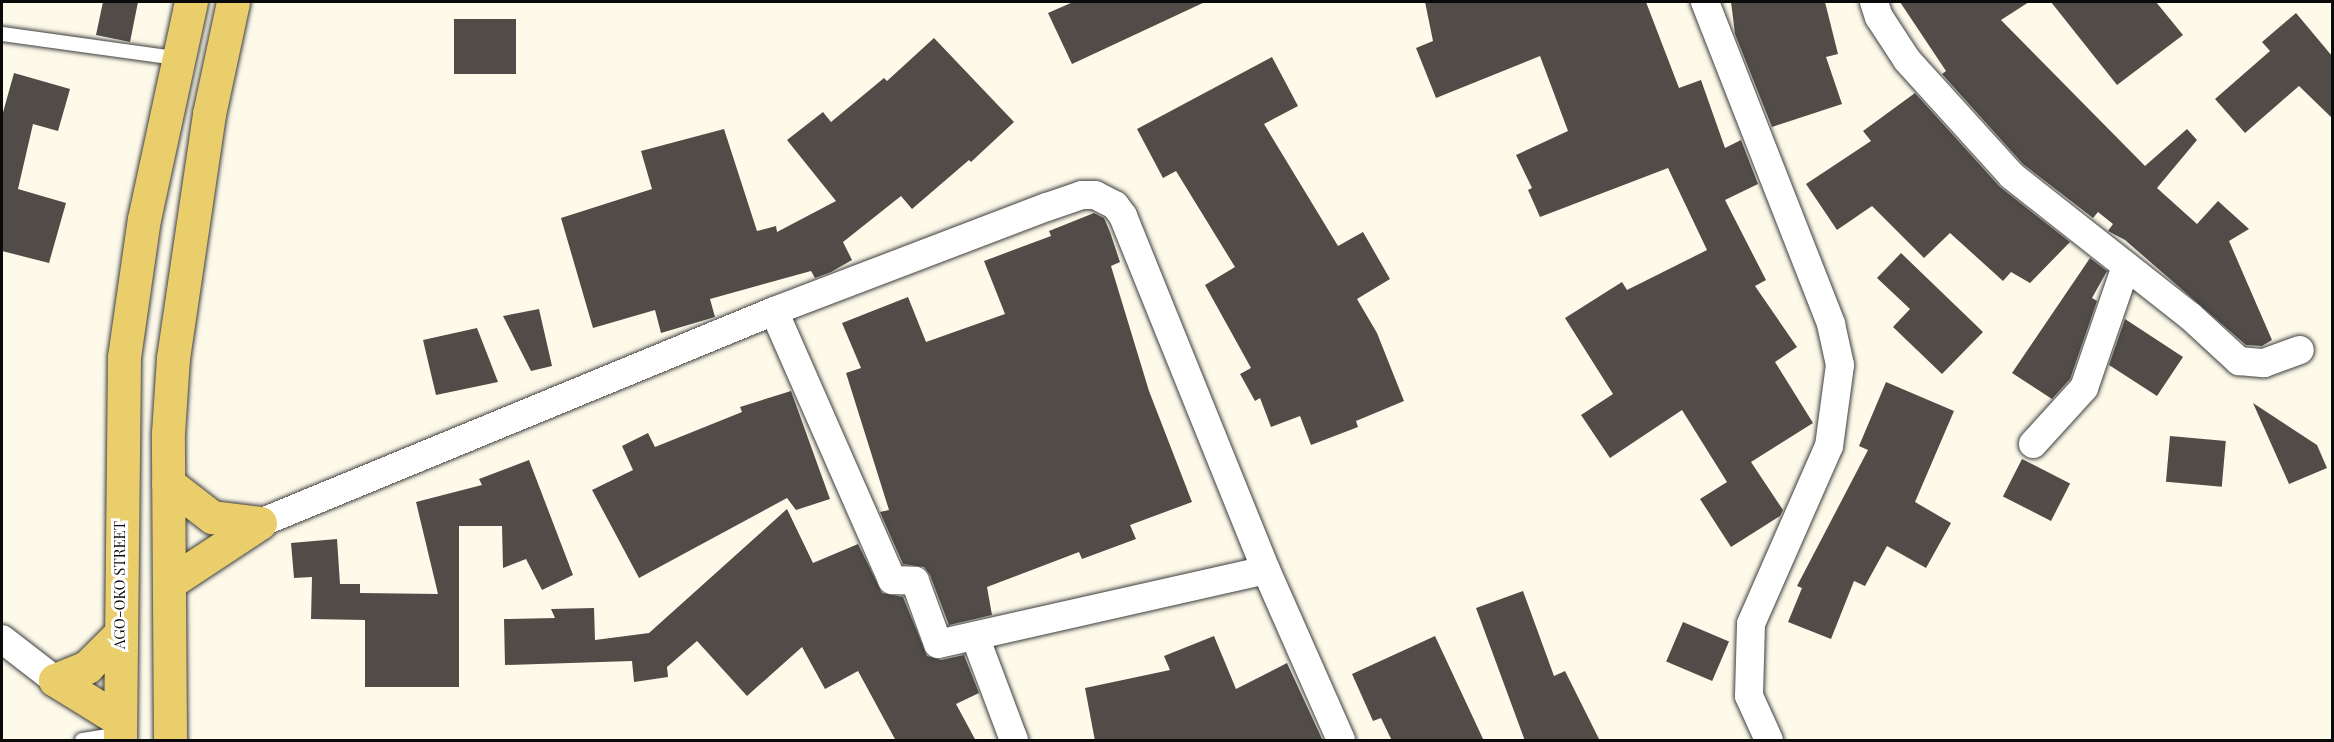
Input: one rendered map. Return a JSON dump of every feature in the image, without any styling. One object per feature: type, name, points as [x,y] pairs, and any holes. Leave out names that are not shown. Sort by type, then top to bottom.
[{"type":"main road","name":"AGO-OKO STREET","points":[[120,732],[123,357],[144,219],[176,58],[191,2]]},
{"type":"main road","points":[[170,741],[168,433],[173,358],[209,114],[233,2]]},
{"type":"main road","points":[[168,483],[212,517],[260,523]]},
{"type":"main road","points":[[169,583],[260,523]]},
{"type":"main road","points":[[55,680],[78,673],[119,635]]},
{"type":"main road","points":[[55,680],[120,732]]},
{"type":"street","points":[[1705,2],[1831,324],[1840,365],[1829,446],[1751,624],[1749,696],[1768,741]]},
{"type":"street","points":[[1874,2],[1879,17],[1907,60],[2012,176],[2126,266],[2239,361],[2264,363],[2300,350]]},
{"type":"street","points":[[260,523],[774,311],[1082,195],[1106,199],[1123,216],[1266,570],[1341,741]]},
{"type":"street","points":[[2033,444],[2084,387],[2126,266]]},
{"type":"street","points":[[774,311],[892,579],[915,581],[938,644],[976,639],[1266,570]]},
{"type":"street","points":[[2,639],[55,680]]},
{"type":"street","points":[[976,639],[1014,741]]},
{"type":"lane","points":[[2,34],[176,58]]},
{"type":"lane","points":[[82,741],[120,732]]},
{"type":"building","points":[[103,2],[138,2],[130,42],[96,35]]},
{"type":"building","points":[[1073,2],[1205,2],[1072,64],[1048,13]]},
{"type":"building","points":[[1425,2],[1646,2],[1679,88],[1701,80],[1725,148],[1741,140],[1758,184],[1725,200],[1766,280],[1755,286],[1797,347],[1775,362],[1813,423],[1751,462],[1783,510],[1780,516],[1731,547],[1700,499],[1727,482],[1682,410],[1610,458],[1581,415],[1613,394],[1565,318],[1622,282],[1627,290],[1707,250],[1668,168],[1540,217],[1528,190],[1532,188],[1516,155],[1568,131],[1540,56],[1436,98],[1416,48],[1433,41]]},
{"type":"building","points":[[1731,2],[1825,2],[1838,54],[1826,57],[1842,104],[1772,127],[1735,34]]},
{"type":"building","points":[[1900,2],[2029,2],[2001,20],[2145,166],[2187,129],[2197,140],[2157,188],[2197,224],[2218,201],[2249,229],[2229,241],[2272,340],[2262,346],[2246,345],[2125,240],[2108,231],[2113,224],[2098,212],[2093,218],[2023,164],[1942,74],[1946,71]]},
{"type":"building","points":[[2051,2],[2156,2],[2183,35],[2117,85]]},
{"type":"building","points":[[2296,13],[2332,56],[2332,118],[2299,86],[2245,133],[2215,99],[2270,51],[2262,42]]},
{"type":"building","points":[[454,19],[516,19],[516,74],[454,74]]},
{"type":"building","points":[[934,38],[1014,122],[971,162],[969,160],[912,209],[901,196],[843,242],[852,260],[831,272],[815,278],[811,271],[710,299],[715,317],[661,333],[655,310],[593,328],[561,218],[652,189],[641,151],[724,129],[757,231],[776,226],[777,232],[836,201],[787,140],[823,112],[831,122],[884,78],[887,81]]},
{"type":"building","points":[[1272,57],[1298,106],[1264,124],[1338,246],[1363,232],[1390,279],[1357,299],[1377,333],[1404,401],[1356,421],[1358,427],[1311,445],[1300,416],[1271,427],[1260,398],[1255,401],[1240,374],[1251,368],[1205,285],[1235,267],[1176,171],[1163,178],[1137,129]]},
{"type":"building","points":[[14,73],[70,89],[58,131],[33,124],[18,189],[66,203],[49,263],[2,251],[2,116]]},
{"type":"building","points":[[1915,93],[2000,187],[2070,242],[2030,283],[2011,272],[2003,281],[1950,233],[1924,258],[1872,206],[1837,230],[1806,184],[1871,141],[1863,131]]},
{"type":"building","points":[[1094,213],[1104,218],[1110,232],[1120,262],[1111,266],[1149,391],[1192,502],[1130,525],[1136,539],[1082,559],[1079,552],[987,587],[992,615],[949,625],[930,575],[924,567],[903,564],[880,512],[889,510],[846,373],[861,368],[842,323],[908,297],[926,342],[1005,314],[984,261],[1051,236],[1049,231]]},
{"type":"building","points":[[1901,253],[1983,332],[1942,374],[1893,327],[1910,309],[1877,278]]},
{"type":"building","points":[[2090,258],[2107,271],[2092,298],[2097,301],[2070,379],[2052,399],[2012,373]]},
{"type":"building","points":[[539,309],[552,366],[531,371],[503,316]]},
{"type":"building","points":[[2125,319],[2183,357],[2157,396],[2109,365]]},
{"type":"building","points":[[477,328],[498,382],[436,395],[423,340]]},
{"type":"building","points":[[1886,382],[1954,411],[1915,502],[1951,523],[1926,568],[1887,546],[1865,586],[1854,581],[1831,639],[1788,622],[1802,588],[1797,586],[1868,450],[1859,446]]},
{"type":"building","points":[[791,391],[830,499],[796,510],[787,498],[639,578],[592,490],[633,470],[622,446],[648,433],[655,447],[742,412],[740,407]]},
{"type":"building","points":[[2253,403],[2317,445],[2327,468],[2289,484]]},
{"type":"building","points":[[2170,436],[2226,441],[2222,487],[2166,482]]},
{"type":"building","points":[[2022,459],[2070,484],[2051,521],[2003,496]]},
{"type":"building","points":[[529,460],[573,575],[542,590],[526,559],[503,568],[502,526],[459,526],[459,687],[365,687],[365,620],[311,619],[312,577],[294,578],[291,543],[337,539],[340,584],[360,584],[360,593],[438,594],[416,502],[482,485],[479,479]]},
{"type":"building","points":[[787,509],[813,563],[858,544],[882,593],[903,597],[927,656],[941,660],[964,655],[979,693],[956,704],[976,741],[896,741],[858,671],[825,689],[802,647],[747,696],[697,641],[667,667],[668,677],[634,682],[632,661],[505,665],[504,619],[555,618],[551,609],[594,608],[595,640],[649,633]]},
{"type":"building","points":[[1523,591],[1554,676],[1565,671],[1600,741],[1525,741],[1476,608]]},
{"type":"building","points":[[1683,622],[1729,642],[1712,681],[1666,662]]},
{"type":"building","points":[[1214,636],[1236,689],[1287,663],[1323,741],[1095,741],[1085,688],[1170,670],[1164,656]]},
{"type":"building","points":[[1435,636],[1484,741],[1392,741],[1381,718],[1373,721],[1352,674]]}]
